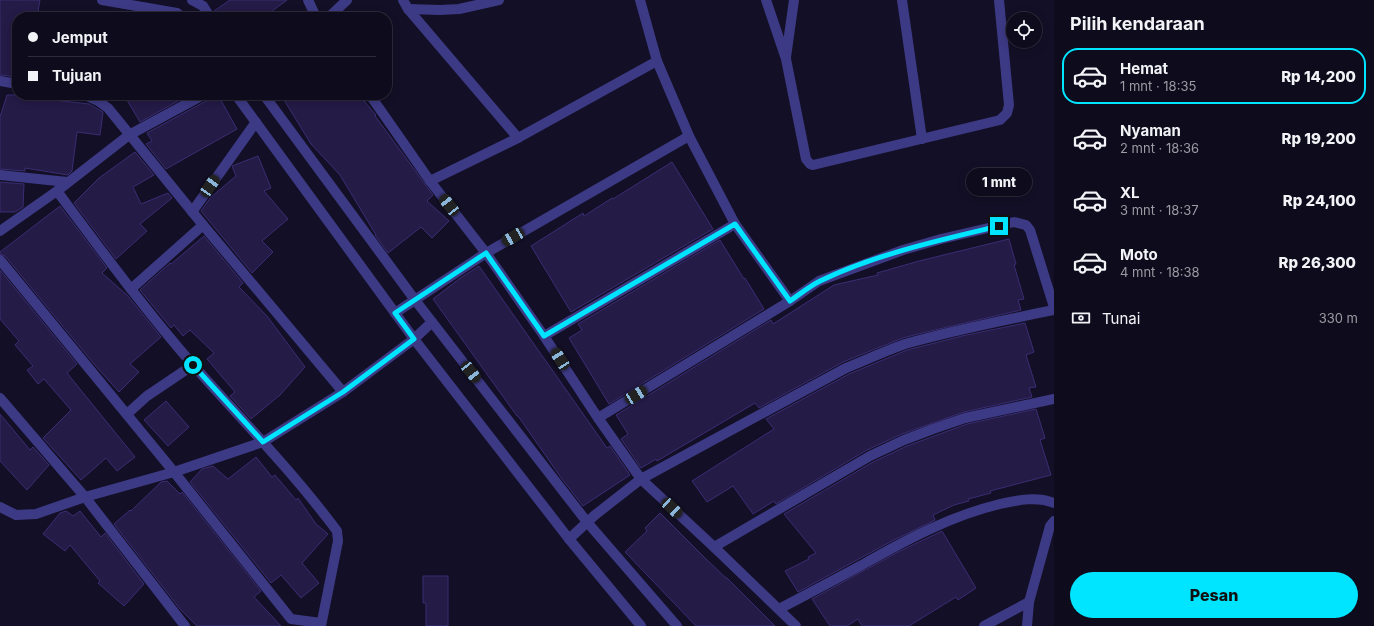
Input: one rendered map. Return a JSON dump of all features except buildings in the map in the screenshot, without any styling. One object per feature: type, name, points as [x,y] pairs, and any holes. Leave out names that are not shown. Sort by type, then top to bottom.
[{"type":"street","points":[[102,0],[171,12]]},
{"type":"street","points":[[192,0],[203,6],[207,12]]},
{"type":"street","points":[[308,0],[314,12]]},
{"type":"street","points":[[334,12],[347,0]]},
{"type":"street","points":[[406,4],[440,10],[459,9],[499,0]]},
{"type":"street","points":[[640,0],[657,61],[688,136],[735,224],[790,301]]},
{"type":"street","points":[[766,0],[786,59],[806,159],[810,164],[816,165],[1000,120],[1007,113],[1009,105],[999,0]]},
{"type":"street","points":[[786,59],[794,0]]},
{"type":"street","points":[[902,0],[922,139]]},
{"type":"street","points":[[406,4],[518,138]]},
{"type":"street","points":[[430,181],[518,138],[657,61]]},
{"type":"street","points":[[0,81],[12,83]]},
{"type":"street","points":[[96,100],[108,108],[192,212],[343,392]]},
{"type":"street","points":[[0,231],[56,191],[129,135],[194,100]]},
{"type":"street","points":[[240,100],[414,339],[569,539],[641,626]]},
{"type":"street","points":[[268,100],[415,300],[587,522],[677,626]]},
{"type":"street","points":[[373,100],[430,181],[486,253],[641,479],[796,626]]},
{"type":"street","points":[[192,212],[256,122]]},
{"type":"street","points":[[395,313],[486,253],[688,136]]},
{"type":"street","points":[[0,175],[67,182]]},
{"type":"street","points":[[0,260],[127,414],[291,619],[321,624],[338,541],[337,531],[263,442],[193,365],[131,289],[56,191]]},
{"type":"street","points":[[569,539],[587,522],[641,479],[846,368],[878,354],[905,345],[1054,308],[1030,230],[1026,225],[1014,222],[941,239],[883,257],[819,281],[790,301],[598,418]]},
{"type":"street","points":[[544,336],[735,224]]},
{"type":"street","points":[[131,289],[203,225]]},
{"type":"street","points":[[0,507],[16,515],[36,514],[85,497],[174,472],[263,442],[343,392],[414,339],[432,322]]},
{"type":"street","points":[[127,414],[147,396],[193,365]]},
{"type":"street","points":[[0,398],[85,497],[185,626]]},
{"type":"street","points":[[714,547],[870,456],[904,440],[966,418],[1054,399]]},
{"type":"street","points":[[779,610],[914,536],[950,520],[981,508],[1011,501],[1033,498],[1047,500],[1054,503]]},
{"type":"street","points":[[1027,626],[1029,602],[1050,526],[1054,521]]},
{"type":"street","points":[[984,626],[1029,602]]},
{"type":"route","points":[[193,365],[263,442],[343,392],[414,339],[395,313],[486,253],[544,336],[735,224],[790,301],[819,281],[870,261],[941,239],[999,226]]}]
